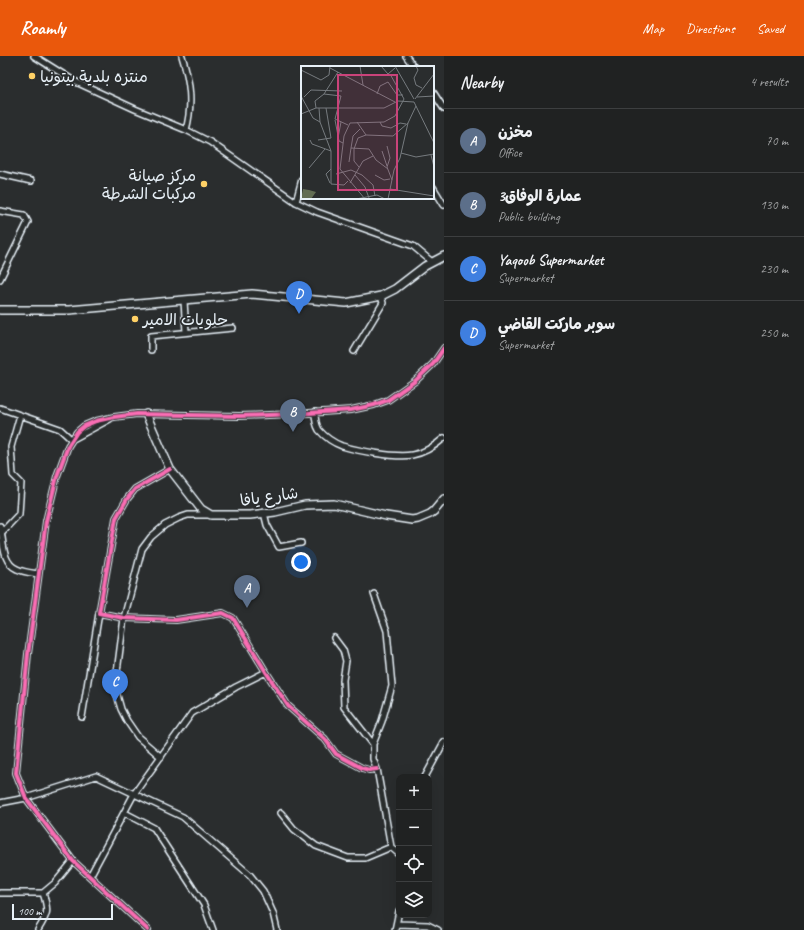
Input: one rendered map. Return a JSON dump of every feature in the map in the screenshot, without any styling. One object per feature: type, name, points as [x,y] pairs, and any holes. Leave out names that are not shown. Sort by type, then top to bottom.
[{"type":"main road","points":[[0,310],[69,310],[252,294],[346,303],[381,296],[432,262],[444,256]]},
{"type":"main road","points":[[146,414],[170,469],[201,509],[211,516]]},
{"type":"main road","name":"شارع يافا","points":[[211,516],[248,515],[305,505],[334,504],[386,516],[412,520],[430,514],[444,499]]},
{"type":"street","points":[[34,56],[74,81],[210,142],[296,202],[317,212],[413,246],[432,262]]},
{"type":"street","points":[[182,56],[190,86],[191,100],[190,116],[186,130]]},
{"type":"street","points":[[406,56],[413,66]]},
{"type":"street","points":[[434,94],[444,109]]},
{"type":"street","points":[[0,174],[31,181]]},
{"type":"street","points":[[296,202],[301,183]]},
{"type":"street","points":[[434,189],[444,205]]},
{"type":"street","points":[[0,211],[24,215],[28,222],[0,279]]},
{"type":"street","points":[[354,351],[383,303],[381,296]]},
{"type":"street","points":[[184,300],[186,332]]},
{"type":"street","points":[[151,350],[151,336],[233,328]]},
{"type":"street","points":[[148,930],[73,860],[26,798],[16,773],[28,654],[46,521],[57,476],[68,446],[72,440],[114,417],[146,414],[239,416],[351,410],[374,405],[388,400],[415,382],[433,364],[444,348]]},
{"type":"street","points":[[0,408],[60,429],[72,440]]},
{"type":"street","points":[[315,412],[316,422],[319,429],[325,436],[341,445],[402,456],[413,455],[430,448],[444,438]]},
{"type":"street","points":[[2,532],[19,514],[21,483],[13,475],[11,447],[20,415]]},
{"type":"street","points":[[82,717],[116,518],[127,499],[136,490],[170,469]]},
{"type":"street","points":[[264,513],[267,525],[279,547],[301,543]]},
{"type":"street","points":[[161,757],[138,737],[121,709],[117,695],[124,618],[142,549],[151,537],[165,525],[178,518],[188,515],[211,516]]},
{"type":"street","points":[[0,526],[6,559],[17,570],[38,574]]},
{"type":"street","points":[[374,594],[387,631],[392,686],[382,721],[372,744],[373,759],[377,769],[391,847],[396,851]]},
{"type":"street","points":[[99,613],[124,618],[176,620],[223,613],[233,618],[288,706],[325,739],[336,754],[362,768],[369,770],[377,769]]},
{"type":"street","points":[[334,638],[343,650],[346,661],[343,680],[344,707],[372,744]]},
{"type":"street","points":[[90,876],[134,794],[192,713],[236,687],[266,672]]},
{"type":"street","points":[[427,774],[444,742]]},
{"type":"street","points":[[0,803],[26,798],[96,776],[183,817],[250,875],[263,891],[277,930]]},
{"type":"street","points":[[124,813],[141,820],[154,828],[204,905],[213,930]]},
{"type":"street","points":[[281,813],[294,829],[316,846],[348,858],[365,858],[391,847]]},
{"type":"street","points":[[0,893],[43,893],[55,883],[73,860]]},
{"type":"street","points":[[38,930],[46,915],[47,909],[43,893]]},
{"type":"street","points":[[395,930],[398,918]]},
{"type":"street","points":[[397,924],[428,925],[438,930]]},
{"type":"cycle path","points":[[148,930],[73,861],[26,798],[16,773],[28,654],[46,521],[57,476],[68,446],[77,432],[84,426],[96,421],[114,417],[137,414],[239,416],[295,414],[351,410],[374,405],[388,400],[415,381],[433,364],[444,348]]},
{"type":"cycle path","points":[[170,469],[135,489],[127,499],[116,518],[99,613],[124,618],[176,620],[223,613],[233,618],[288,706],[325,739],[336,754],[362,768],[369,770],[377,769]]},
{"type":"place","name":"منتزه بلدية بيتونيا","points":[[32,76]]},
{"type":"place","name":"مركز صيانة مركبات الشرطة","points":[[204,184]]},
{"type":"place","name":"سوبر ماركت القاضي","points":[[299,314]]},
{"type":"place","name":"حلويات الامير","points":[[135,319]]},
{"type":"place","name":"عمارة الوفاق3","points":[[293,432]]},
{"type":"place","name":"مخزن","points":[[247,608]]},
{"type":"place","name":"Yaqoob Supermarket","points":[[115,702]]}]
